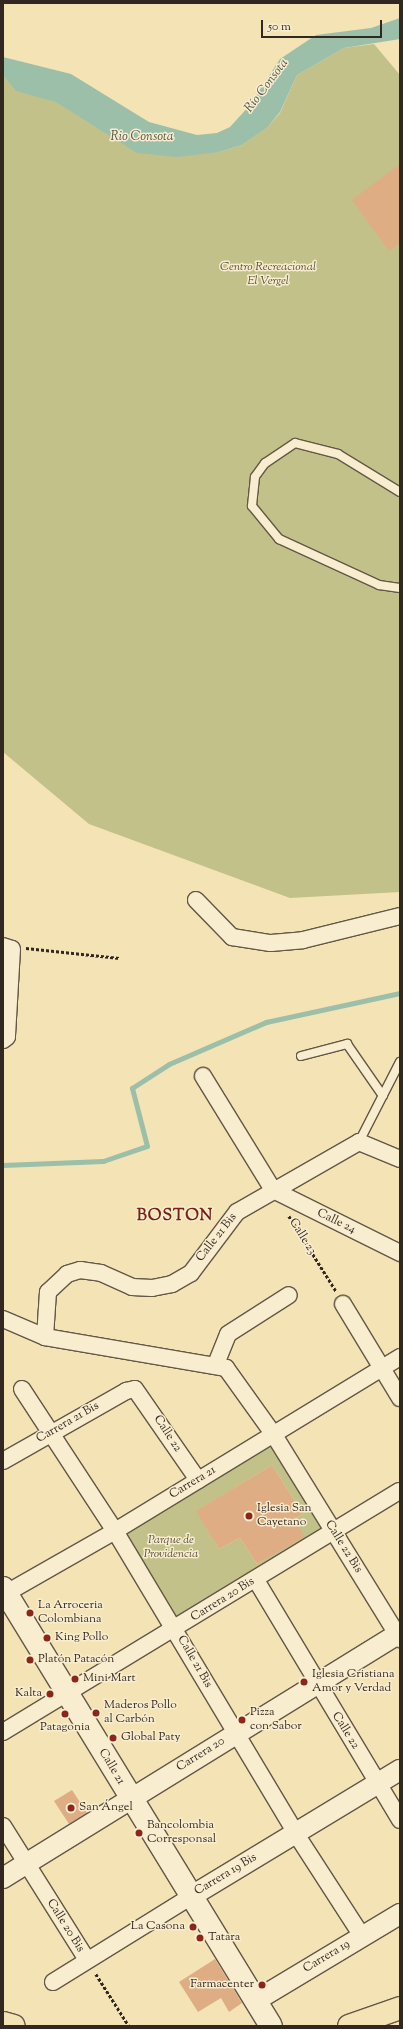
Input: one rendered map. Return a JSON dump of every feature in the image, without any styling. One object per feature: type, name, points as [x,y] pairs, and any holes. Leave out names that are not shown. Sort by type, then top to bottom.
[{"type":"main road","name":"Calle 21","points":[[4,1592],[190,1897],[271,2026]]},
{"type":"main road","points":[[350,2026],[400,2008]]},
{"type":"street","points":[[196,900],[232,937],[271,943],[303,940],[400,916]]},
{"type":"street","points":[[3,1040],[7,1037],[8,948]]},
{"type":"street","points":[[203,1076],[273,1190]]},
{"type":"street","points":[[359,1142],[400,1159]]},
{"type":"street","name":"Calle 21 Bis","points":[[45,1337],[48,1292],[68,1274],[80,1270],[101,1273],[132,1287],[152,1288],[172,1284],[191,1273],[238,1212],[273,1190],[359,1142]]},
{"type":"street","name":"Calle 24","points":[[273,1190],[400,1252]]},
{"type":"street","points":[[3,1318],[45,1337],[216,1364],[228,1334],[289,1295]]},
{"type":"street","points":[[344,1304],[400,1398]]},
{"type":"street","name":"Carrera 21","points":[[4,1592],[115,1531],[274,1435],[380,1366],[400,1357]]},
{"type":"street","name":"Calle 22 Bis","points":[[216,1364],[236,1377],[274,1435],[399,1636]]},
{"type":"street","name":"Calle 21 Bis","points":[[22,1389],[115,1531],[175,1629],[235,1734],[296,1834],[362,1936]]},
{"type":"street","name":"Carrera 21 Bis","points":[[3,1462],[126,1391],[135,1389]]},
{"type":"street","name":"Calle 22","points":[[135,1389],[198,1480]]},
{"type":"street","name":"Carrera 20 Bis","points":[[3,1732],[256,1580],[400,1491]]},
{"type":"street","name":"Calle 22","points":[[256,1580],[316,1684],[400,1820]]},
{"type":"street","name":"Carrera 20","points":[[3,1878],[316,1684],[399,1636]]},
{"type":"street","name":"Carrera 19 Bis","points":[[53,1982],[400,1770]]},
{"type":"street","name":"Calle 20 Bis","points":[[3,1826],[87,1960]]},
{"type":"street","name":"Carrera 19","points":[[255,2001],[400,1914]]},
{"type":"lane","points":[[400,492],[338,454],[295,443],[265,463],[255,477],[252,506],[279,539],[379,585],[400,588]]},
{"type":"lane","points":[[301,1056],[348,1044],[383,1096]]},
{"type":"lane","points":[[359,1142],[400,1062]]},
{"type":"path","points":[[8,948],[30,947],[119,958]]},
{"type":"path","name":"Calle 23","points":[[273,1190],[344,1304]]},
{"type":"path","name":"Calle 20 Bis","points":[[87,1960],[129,2026]]},
{"type":"green space","name":"Centro Recreacional El Vergel","points":[[374,44],[400,75],[400,492],[400,892],[290,898],[89,824],[3,752],[3,65],[219,152],[242,145],[267,128],[280,113],[297,75],[344,48]],"holes":[[[320,449],[338,454],[400,492]]]},
{"type":"green space","name":"Parque de Providencia","points":[[274,1435],[334,1532],[175,1629],[115,1531]],"holes":[[[272,1465],[303,1514],[294,1519],[304,1537],[257,1564],[240,1538],[219,1549],[197,1511]]]},
{"type":"water","name":"Rio Consota","points":[[400,18],[400,39],[344,48],[297,75],[280,112],[267,128],[242,145],[219,152],[177,157],[137,153],[56,102],[16,91],[3,75],[3,57],[71,74],[149,122],[197,135],[217,133],[230,127],[250,105],[280,59],[316,35],[371,28]]},
{"type":"building","points":[[400,164],[400,243],[389,251],[352,200]]},
{"type":"building","name":"Iglesia San Cayetano","points":[[272,1465],[303,1514],[294,1519],[305,1537],[257,1564],[240,1538],[219,1549],[196,1511]]},
{"type":"building","name":"San Ángel","points":[[72,1790],[87,1813],[69,1824],[54,1801]]},
{"type":"building","points":[[215,1959],[242,2003],[229,2012],[221,1998],[198,2012],[179,1982]]},
{"type":"waterway","points":[[3,1165],[103,1161],[147,1146],[132,1088],[169,1064],[266,1022],[400,993]]},
{"type":"place","name":"Iglesia San Cayetano","points":[[249,1516]]},
{"type":"place","name":"La Arroceria Colombiana","points":[[30,1613]]},
{"type":"place","name":"King Pollo","points":[[47,1638]]},
{"type":"place","name":"Platón Patacón","points":[[30,1660]]},
{"type":"place","name":"Mini Mart","points":[[75,1679]]},
{"type":"place","name":"Iglesia Cristiana Amor y Verdad","points":[[304,1682]]},
{"type":"place","name":"Kalta","points":[[50,1694]]},
{"type":"place","name":"Maderos Pollo al Carbón","points":[[96,1713]]},
{"type":"place","name":"Patagonia","points":[[65,1714]]},
{"type":"place","name":"Pizza con Sabor","points":[[242,1720]]},
{"type":"place","name":"Global Paty","points":[[113,1738]]},
{"type":"place","name":"San Ángel","points":[[71,1808]]},
{"type":"place","name":"Bancolombia Corresponsal","points":[[139,1833]]},
{"type":"place","name":"La Casona","points":[[193,1927]]},
{"type":"place","name":"Tatara","points":[[200,1938]]},
{"type":"place","name":"Farmacenter","points":[[262,1985]]},
{"type":"district","name":"BOSTON","points":[[175,1217]]},
{"type":"water label","name":"Río Consota","points":[[267,86]]}]
